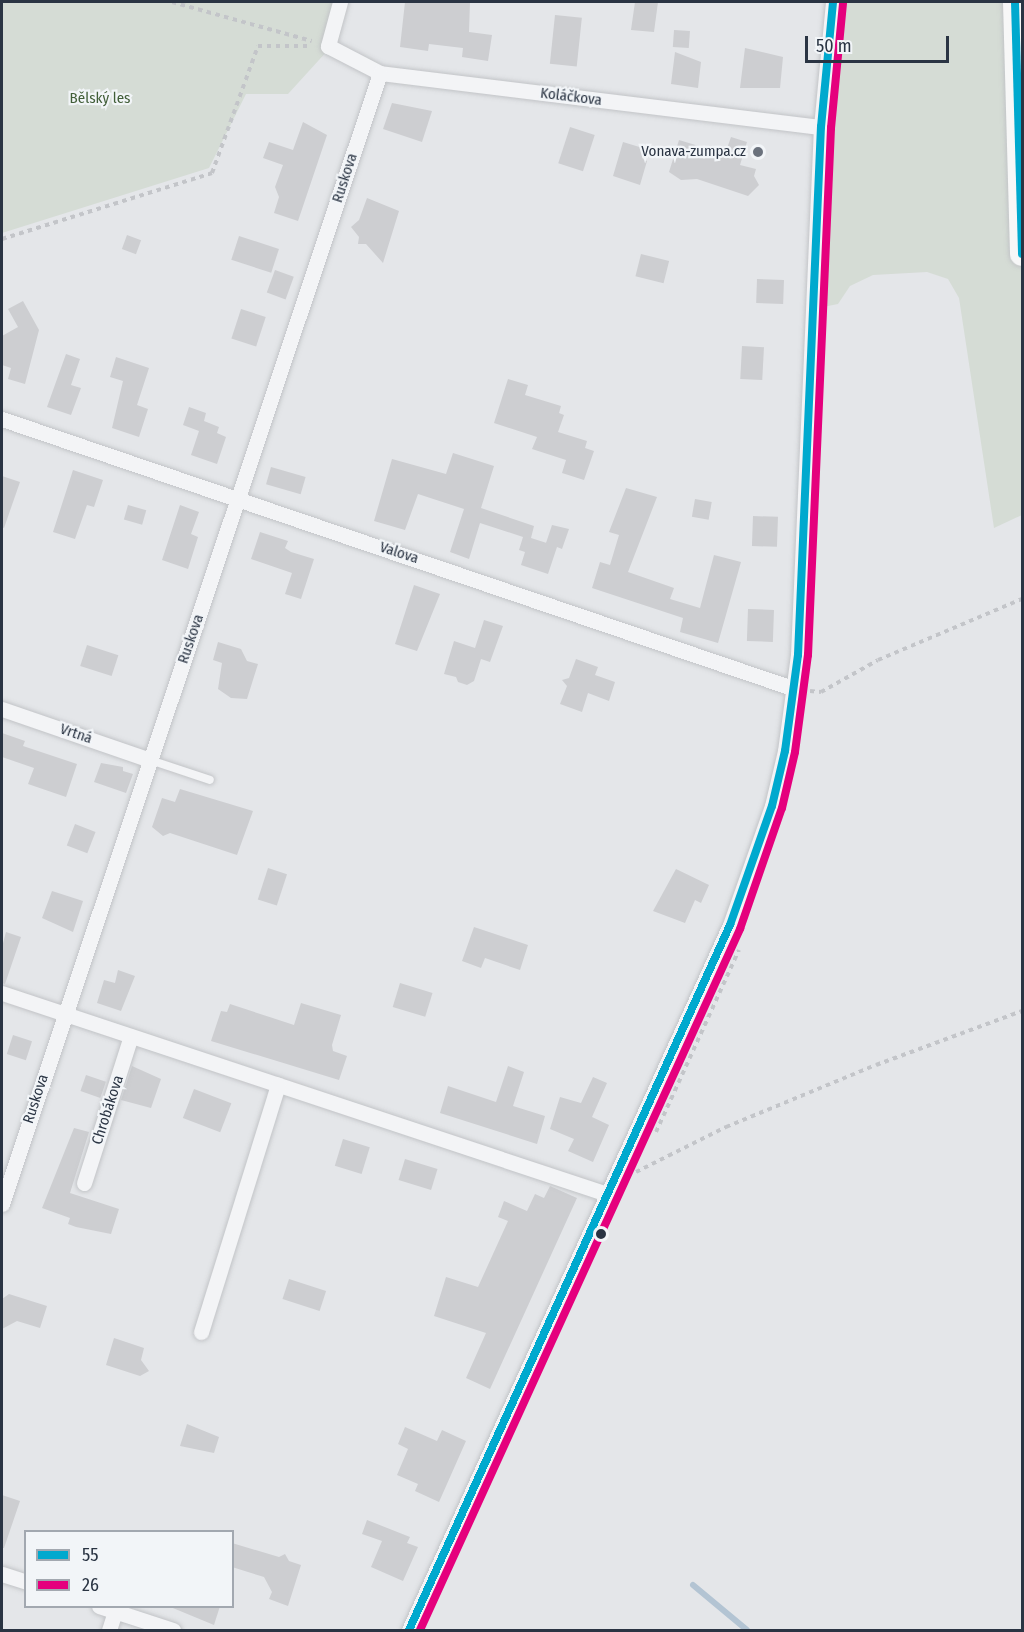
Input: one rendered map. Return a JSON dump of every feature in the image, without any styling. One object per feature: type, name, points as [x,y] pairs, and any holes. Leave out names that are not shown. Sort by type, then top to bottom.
[{"type":"main road","points":[[1015,2],[1023,254]]},
{"type":"street","points":[[328,46],[340,2]]},
{"type":"street","points":[[409,1630],[752,869],[772,806],[795,688],[820,127],[832,2]]},
{"type":"street","name":"Koláčkova","points":[[328,46],[380,73],[820,127]]},
{"type":"street","name":"Ruskova","points":[[2,1204],[380,73]]},
{"type":"street","name":"Valova","points":[[2,419],[238,501],[795,688]]},
{"type":"street","name":"Vrtná","points":[[2,709],[150,760]]},
{"type":"street","points":[[2,993],[607,1194]]},
{"type":"street","name":"Chrobákova","points":[[84,1183],[131,1036]]},
{"type":"street","points":[[201,1332],[278,1084]]},
{"type":"street","points":[[2,1574],[24,1581]]},
{"type":"street","points":[[104,1608],[172,1630]]},
{"type":"street","points":[[109,1630],[115,1612]]},
{"type":"lane","points":[[150,760],[210,780]]},
{"type":"path","points":[[171,2],[328,46]]},
{"type":"path","points":[[2,239],[212,173],[258,46],[328,46]]},
{"type":"path","points":[[795,688],[821,692],[878,660],[1023,599]]},
{"type":"path","points":[[620,1166],[636,1172],[660,1163],[726,1127],[876,1065],[1023,1011]]},
{"type":"green space","name":"Bělský les","points":[[2,2],[345,2],[339,38],[288,94],[246,94],[209,168],[2,233]]},
{"type":"green space","points":[[833,2],[1015,2],[1022,229],[1022,515],[994,528],[959,298],[948,279],[927,272],[873,275],[850,286],[838,304],[813,309]]},
{"type":"building","points":[[405,2],[470,2],[469,32],[492,35],[488,61],[462,57],[463,48],[429,44],[428,51],[400,47]]},
{"type":"building","points":[[635,2],[658,2],[654,32],[631,30]]},
{"type":"building","points":[[555,15],[582,18],[577,67],[550,64]]},
{"type":"building","points":[[674,30],[690,31],[689,48],[673,47]]},
{"type":"building","points":[[745,48],[783,57],[780,88],[740,88]]},
{"type":"building","points":[[675,52],[701,62],[698,88],[671,84]]},
{"type":"building","points":[[392,103],[432,111],[422,142],[383,129]]},
{"type":"building","points":[[303,122],[327,135],[298,221],[274,213],[279,197],[275,187],[283,165],[263,158],[269,142],[293,150]]},
{"type":"building","points":[[570,127],[595,135],[583,171],[558,163]]},
{"type":"building","points":[[731,137],[747,142],[740,165],[756,169],[754,176],[759,185],[748,196],[697,179],[681,180],[669,172],[679,140],[725,154]]},
{"type":"building","points":[[623,142],[646,149],[643,159],[647,161],[640,185],[613,176]]},
{"type":"building","points":[[367,198],[399,211],[383,263],[366,244],[358,244],[359,237],[351,227],[359,220]]},
{"type":"building","points":[[127,235],[141,240],[136,254],[122,249]]},
{"type":"building","points":[[239,236],[279,249],[271,273],[231,260]]},
{"type":"building","points":[[641,254],[669,261],[664,283],[635,276]]},
{"type":"building","points":[[275,270],[294,277],[286,299],[267,293]]},
{"type":"building","points":[[757,279],[784,280],[783,304],[756,303]]},
{"type":"building","points":[[23,301],[39,330],[25,384],[8,379],[11,368],[2,365],[2,336],[18,327],[8,309]]},
{"type":"building","points":[[241,309],[266,317],[256,347],[231,338]]},
{"type":"building","points":[[742,346],[764,347],[762,380],[740,379]]},
{"type":"building","points":[[66,354],[80,359],[71,385],[81,388],[71,415],[47,407]]},
{"type":"building","points":[[116,357],[149,368],[137,405],[148,409],[139,437],[112,428],[123,381],[110,377]]},
{"type":"building","points":[[508,379],[528,385],[525,395],[561,406],[559,413],[564,415],[558,432],[587,441],[585,448],[594,451],[584,480],[562,473],[566,460],[532,449],[537,437],[494,423]]},
{"type":"building","points":[[189,407],[206,413],[204,421],[219,427],[217,433],[226,437],[217,464],[191,455],[199,431],[183,425]]},
{"type":"building","points":[[453,453],[494,466],[481,508],[534,526],[531,538],[546,543],[552,525],[569,529],[562,549],[557,547],[548,574],[521,565],[525,552],[519,550],[523,537],[480,523],[469,559],[450,552],[464,509],[418,494],[405,530],[374,521],[392,459],[446,474]]},
{"type":"building","points":[[271,467],[306,477],[301,494],[266,484]]},
{"type":"building","points":[[73,470],[103,480],[94,507],[87,505],[75,539],[53,532]]},
{"type":"building","points":[[2,476],[20,482],[4,528],[2,527]]},
{"type":"building","points":[[626,488],[657,497],[628,572],[674,588],[670,599],[700,608],[714,555],[741,562],[718,643],[680,632],[683,618],[592,588],[600,562],[610,565],[619,535],[609,532]]},
{"type":"building","points":[[695,499],[712,502],[709,520],[692,517]]},
{"type":"building","points":[[128,505],[146,510],[142,525],[124,519]]},
{"type":"building","points":[[180,505],[199,512],[191,534],[198,537],[188,569],[162,560]]},
{"type":"building","points":[[753,516],[778,517],[777,547],[752,546]]},
{"type":"building","points":[[260,532],[288,541],[285,548],[314,559],[301,599],[285,594],[292,573],[251,559]]},
{"type":"building","points":[[414,585],[440,594],[417,651],[395,644]]},
{"type":"building","points":[[748,609],[774,610],[773,642],[747,641]]},
{"type":"building","points":[[484,620],[503,626],[490,662],[481,659],[474,681],[467,685],[458,682],[456,677],[444,674],[454,641],[475,648]]},
{"type":"building","points":[[218,642],[241,649],[247,661],[258,664],[247,699],[231,698],[218,689],[222,663],[213,660]]},
{"type":"building","points":[[87,645],[118,655],[112,676],[80,666]]},
{"type":"building","points":[[576,659],[598,667],[595,675],[615,682],[609,701],[588,693],[582,712],[560,704],[567,686],[562,680],[569,678]]},
{"type":"building","points":[[2,733],[25,741],[23,746],[77,764],[66,797],[28,784],[34,768],[2,757]]},
{"type":"building","points":[[101,763],[123,767],[123,771],[133,774],[126,793],[94,782]]},
{"type":"building","points":[[180,789],[253,811],[237,855],[170,833],[163,836],[152,827],[162,798],[175,802]]},
{"type":"building","points":[[75,824],[96,832],[87,853],[67,845]]},
{"type":"building","points":[[268,868],[287,874],[277,906],[258,899]]},
{"type":"building","points":[[676,869],[709,885],[701,903],[695,900],[685,923],[653,911]]},
{"type":"building","points":[[52,891],[83,901],[73,932],[42,918]]},
{"type":"building","points":[[474,927],[528,945],[520,970],[485,958],[481,968],[462,961]]},
{"type":"building","points":[[6,932],[21,937],[5,984],[2,983],[2,947]]},
{"type":"building","points":[[118,970],[135,976],[121,1011],[97,1003],[104,980],[115,983]]},
{"type":"building","points":[[400,983],[433,993],[425,1017],[393,1007]]},
{"type":"building","points":[[301,1003],[341,1015],[332,1045],[333,1051],[347,1056],[339,1080],[211,1041],[221,1011],[227,1012],[230,1004],[294,1025]]},
{"type":"building","points":[[13,1035],[32,1041],[26,1060],[7,1054]]},
{"type":"building","points":[[132,1066],[161,1079],[151,1108],[121,1100]]},
{"type":"building","points":[[508,1066],[524,1072],[513,1106],[545,1116],[537,1144],[440,1113],[448,1086],[496,1102]]},
{"type":"building","points":[[86,1075],[106,1082],[100,1098],[80,1091]]},
{"type":"building","points":[[593,1077],[607,1083],[592,1117],[609,1125],[593,1162],[568,1151],[574,1139],[550,1129],[560,1097],[581,1103]]},
{"type":"building","points":[[194,1089],[231,1103],[220,1132],[183,1118]]},
{"type":"building","points":[[74,1128],[89,1132],[70,1193],[119,1209],[111,1234],[68,1224],[70,1218],[42,1208]]},
{"type":"building","points":[[343,1139],[370,1147],[362,1174],[335,1166]]},
{"type":"building","points":[[405,1159],[438,1169],[431,1190],[399,1180]]},
{"type":"building","points":[[550,1186],[577,1198],[490,1389],[466,1378],[486,1333],[434,1316],[446,1277],[478,1287],[508,1221],[498,1217],[504,1201],[527,1211],[535,1194],[544,1198]]},
{"type":"building","points":[[289,1279],[326,1291],[320,1311],[283,1299]]},
{"type":"building","points":[[9,1294],[47,1306],[40,1328],[17,1321],[2,1329],[2,1299]]},
{"type":"building","points":[[114,1338],[144,1348],[141,1360],[149,1371],[140,1376],[106,1365]]},
{"type":"building","points":[[187,1424],[219,1437],[214,1453],[180,1446]]},
{"type":"building","points":[[405,1427],[437,1441],[442,1430],[466,1441],[439,1502],[415,1491],[418,1484],[397,1475],[408,1449],[398,1444]]},
{"type":"building","points":[[2,1495],[20,1501],[4,1548],[2,1548]]},
{"type":"building","points":[[367,1520],[410,1537],[407,1543],[418,1547],[403,1581],[371,1567],[382,1541],[362,1534]]},
{"type":"building","points":[[234,1544],[279,1557],[285,1554],[289,1561],[301,1565],[288,1606],[269,1599],[272,1592],[264,1577],[234,1568]]},
{"type":"building","points":[[173,1608],[219,1608],[214,1625]]},
{"type":"waterway","points":[[693,1585],[747,1630]]},
{"type":"transit line","name":"55","points":[[409,1630],[730,925],[772,806],[785,751],[798,655],[821,127],[833,2]]},
{"type":"transit line","name":"55","points":[[1015,2],[1022,254]]},
{"type":"transit line","name":"26","points":[[420,1630],[740,929],[782,808],[795,752],[808,655],[831,128],[843,3]]},
{"type":"place","name":"Vonava-zumpa.cz","points":[[758,152]]}]
